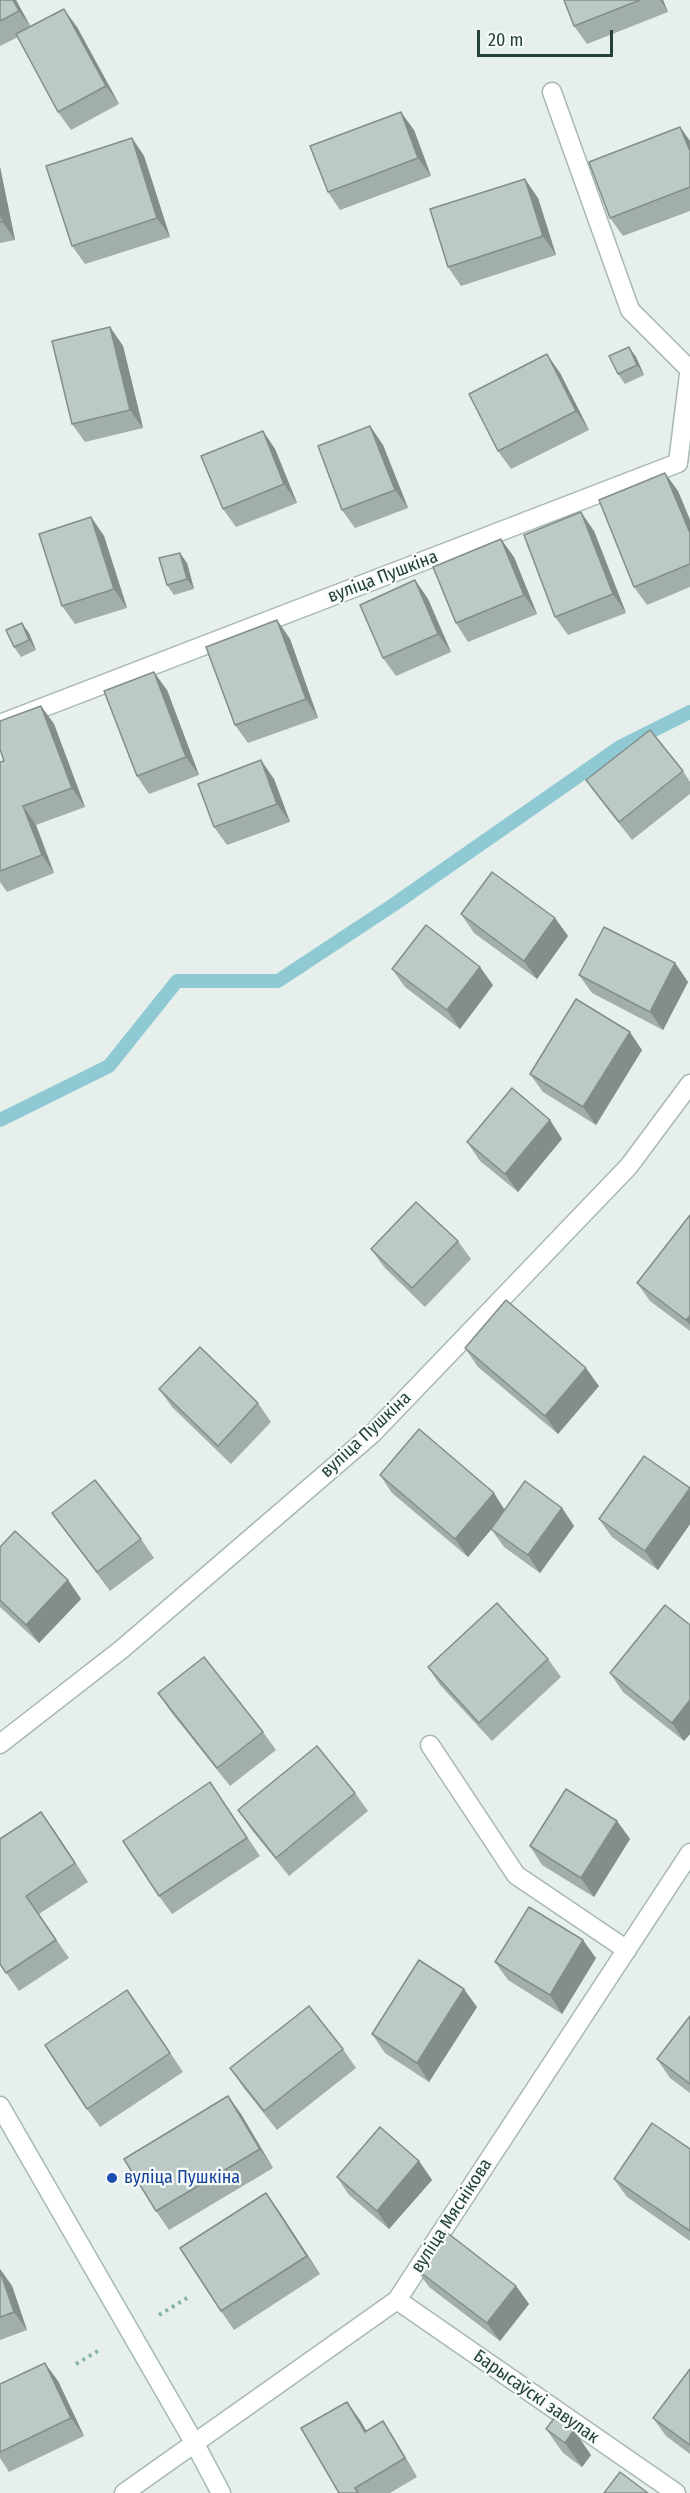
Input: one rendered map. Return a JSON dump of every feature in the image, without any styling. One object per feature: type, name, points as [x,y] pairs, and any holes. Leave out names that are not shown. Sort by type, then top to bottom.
[{"type":"street","points":[[552,92],[630,310],[689,368]]},
{"type":"street","name":"вуліца Пушкіна","points":[[0,724],[678,463],[689,368]]},
{"type":"street","name":"вуліца Пушкіна","points":[[0,1744],[122,1649],[372,1434],[630,1166],[690,1084]]},
{"type":"street","points":[[429,1745],[516,1875],[627,1950]]},
{"type":"street","name":"вуліца Мяснікова","points":[[124,2493],[397,2300],[690,1853]]},
{"type":"street","points":[[0,2106],[221,2493]]},
{"type":"street","name":"Барысаўскі завулак","points":[[397,2300],[676,2493]]},
{"type":"building","points":[[0,0],[13,0],[19,11],[0,21]]},
{"type":"building","points":[[564,0],[640,0],[574,26]]},
{"type":"building","points":[[64,9],[106,86],[58,112],[16,34]]},
{"type":"building","points":[[401,112],[418,158],[328,192],[310,146]]},
{"type":"building","points":[[680,127],[690,151],[690,187],[610,218],[589,162]]},
{"type":"building","points":[[132,138],[157,218],[72,246],[46,166]]},
{"type":"building","points":[[525,179],[543,236],[448,267],[430,209]]},
{"type":"building","points":[[110,327],[130,410],[72,424],[52,341]]},
{"type":"building","points":[[629,347],[637,365],[618,374],[609,356]]},
{"type":"building","points":[[547,354],[576,411],[498,451],[469,394]]},
{"type":"building","points":[[370,426],[395,490],[342,510],[318,446]]},
{"type":"building","points":[[263,431],[284,484],[223,509],[201,456]]},
{"type":"building","points":[[665,473],[690,533],[690,564],[634,587],[599,500]]},
{"type":"building","points":[[581,512],[613,594],[555,617],[524,535]]},
{"type":"building","points":[[91,517],[114,589],[62,606],[39,534]]},
{"type":"building","points":[[501,539],[524,595],[456,623],[433,567]]},
{"type":"building","points":[[180,553],[187,579],[167,585],[159,558]]},
{"type":"building","points":[[415,580],[438,634],[383,658],[360,605]]},
{"type":"building","points":[[277,620],[306,699],[235,725],[206,647]]},
{"type":"building","points":[[22,623],[29,640],[14,647],[6,630]]},
{"type":"building","points":[[154,672],[186,757],[137,776],[104,691]]},
{"type":"building","points":[[41,706],[72,788],[23,806],[42,855],[0,871],[0,762],[4,761],[0,749],[0,721]]},
{"type":"building","points":[[650,730],[683,771],[619,822],[586,780]]},
{"type":"building","points":[[261,760],[277,804],[214,827],[198,784]]},
{"type":"building","points":[[492,872],[555,918],[524,961],[461,914]]},
{"type":"building","points":[[426,925],[480,967],[447,1010],[392,969]]},
{"type":"building","points":[[604,927],[675,963],[650,1012],[579,975]]},
{"type":"building","points":[[576,999],[630,1032],[583,1107],[530,1074]]},
{"type":"building","points":[[512,1088],[550,1120],[505,1174],[467,1142]]},
{"type":"building","points":[[416,1202],[458,1241],[412,1288],[371,1249]]},
{"type":"building","points":[[690,1215],[690,1316],[686,1320],[637,1283]]},
{"type":"building","points":[[506,1300],[586,1368],[545,1416],[465,1348]]},
{"type":"building","points":[[200,1347],[258,1403],[218,1446],[159,1389]]},
{"type":"building","points":[[419,1429],[494,1493],[455,1539],[380,1475]]},
{"type":"building","points":[[644,1456],[690,1488],[645,1551],[599,1519]]},
{"type":"building","points":[[95,1480],[141,1539],[97,1572],[52,1513]]},
{"type":"building","points":[[525,1481],[562,1508],[528,1555],[491,1529]]},
{"type":"building","points":[[15,1531],[68,1580],[26,1625],[0,1600],[0,1547]]},
{"type":"building","points":[[497,1603],[548,1659],[479,1723],[428,1667]]},
{"type":"building","points":[[665,1605],[690,1625],[690,1700],[672,1723],[610,1673]]},
{"type":"building","points":[[204,1657],[263,1732],[217,1768],[158,1693]]},
{"type":"building","points":[[317,1746],[355,1793],[276,1858],[238,1810]]},
{"type":"building","points":[[210,1782],[247,1838],[159,1896],[123,1841]]},
{"type":"building","points":[[566,1789],[617,1821],[581,1878],[530,1846]]},
{"type":"building","points":[[41,1812],[75,1863],[26,1896],[56,1940],[6,1973],[0,1964],[0,1839]]},
{"type":"building","points":[[529,1907],[583,1940],[550,1995],[495,1962]]},
{"type":"building","points":[[419,1960],[464,1989],[417,2063],[372,2034]]},
{"type":"building","points":[[127,1990],[170,2053],[87,2109],[45,2045]]},
{"type":"building","points":[[309,2006],[343,2049],[264,2111],[230,2068]]},
{"type":"building","points":[[690,2016],[690,2084],[657,2059]]},
{"type":"building","points":[[228,2096],[260,2149],[156,2211],[124,2159]]},
{"type":"building","points":[[652,2123],[690,2149],[690,2231],[614,2179]]},
{"type":"building","points":[[380,2127],[419,2161],[377,2211],[337,2177]]},
{"type":"building","points":[[266,2193],[307,2256],[221,2311],[180,2248]]},
{"type":"building","points":[[445,2231],[516,2286],[487,2323],[416,2269]]},
{"type":"building","points":[[0,2271],[14,2312],[0,2317]]},
{"type":"building","points":[[45,2363],[71,2418],[0,2452],[0,2384]]},
{"type":"building","points":[[690,2369],[690,2445],[653,2418]]},
{"type":"building","points":[[347,2402],[365,2432],[383,2421],[405,2458],[355,2488],[358,2493],[339,2493],[301,2428]]},
{"type":"building","points":[[555,2417],[574,2430],[565,2443],[546,2429]]},
{"type":"building","points":[[620,2472],[648,2493],[604,2493]]},
{"type":"waterway","points":[[0,1120],[109,1066],[177,981],[278,981],[393,905],[620,747],[690,712]]},
{"type":"place","name":"вуліца Пушкіна","points":[[112,2178]]}]
